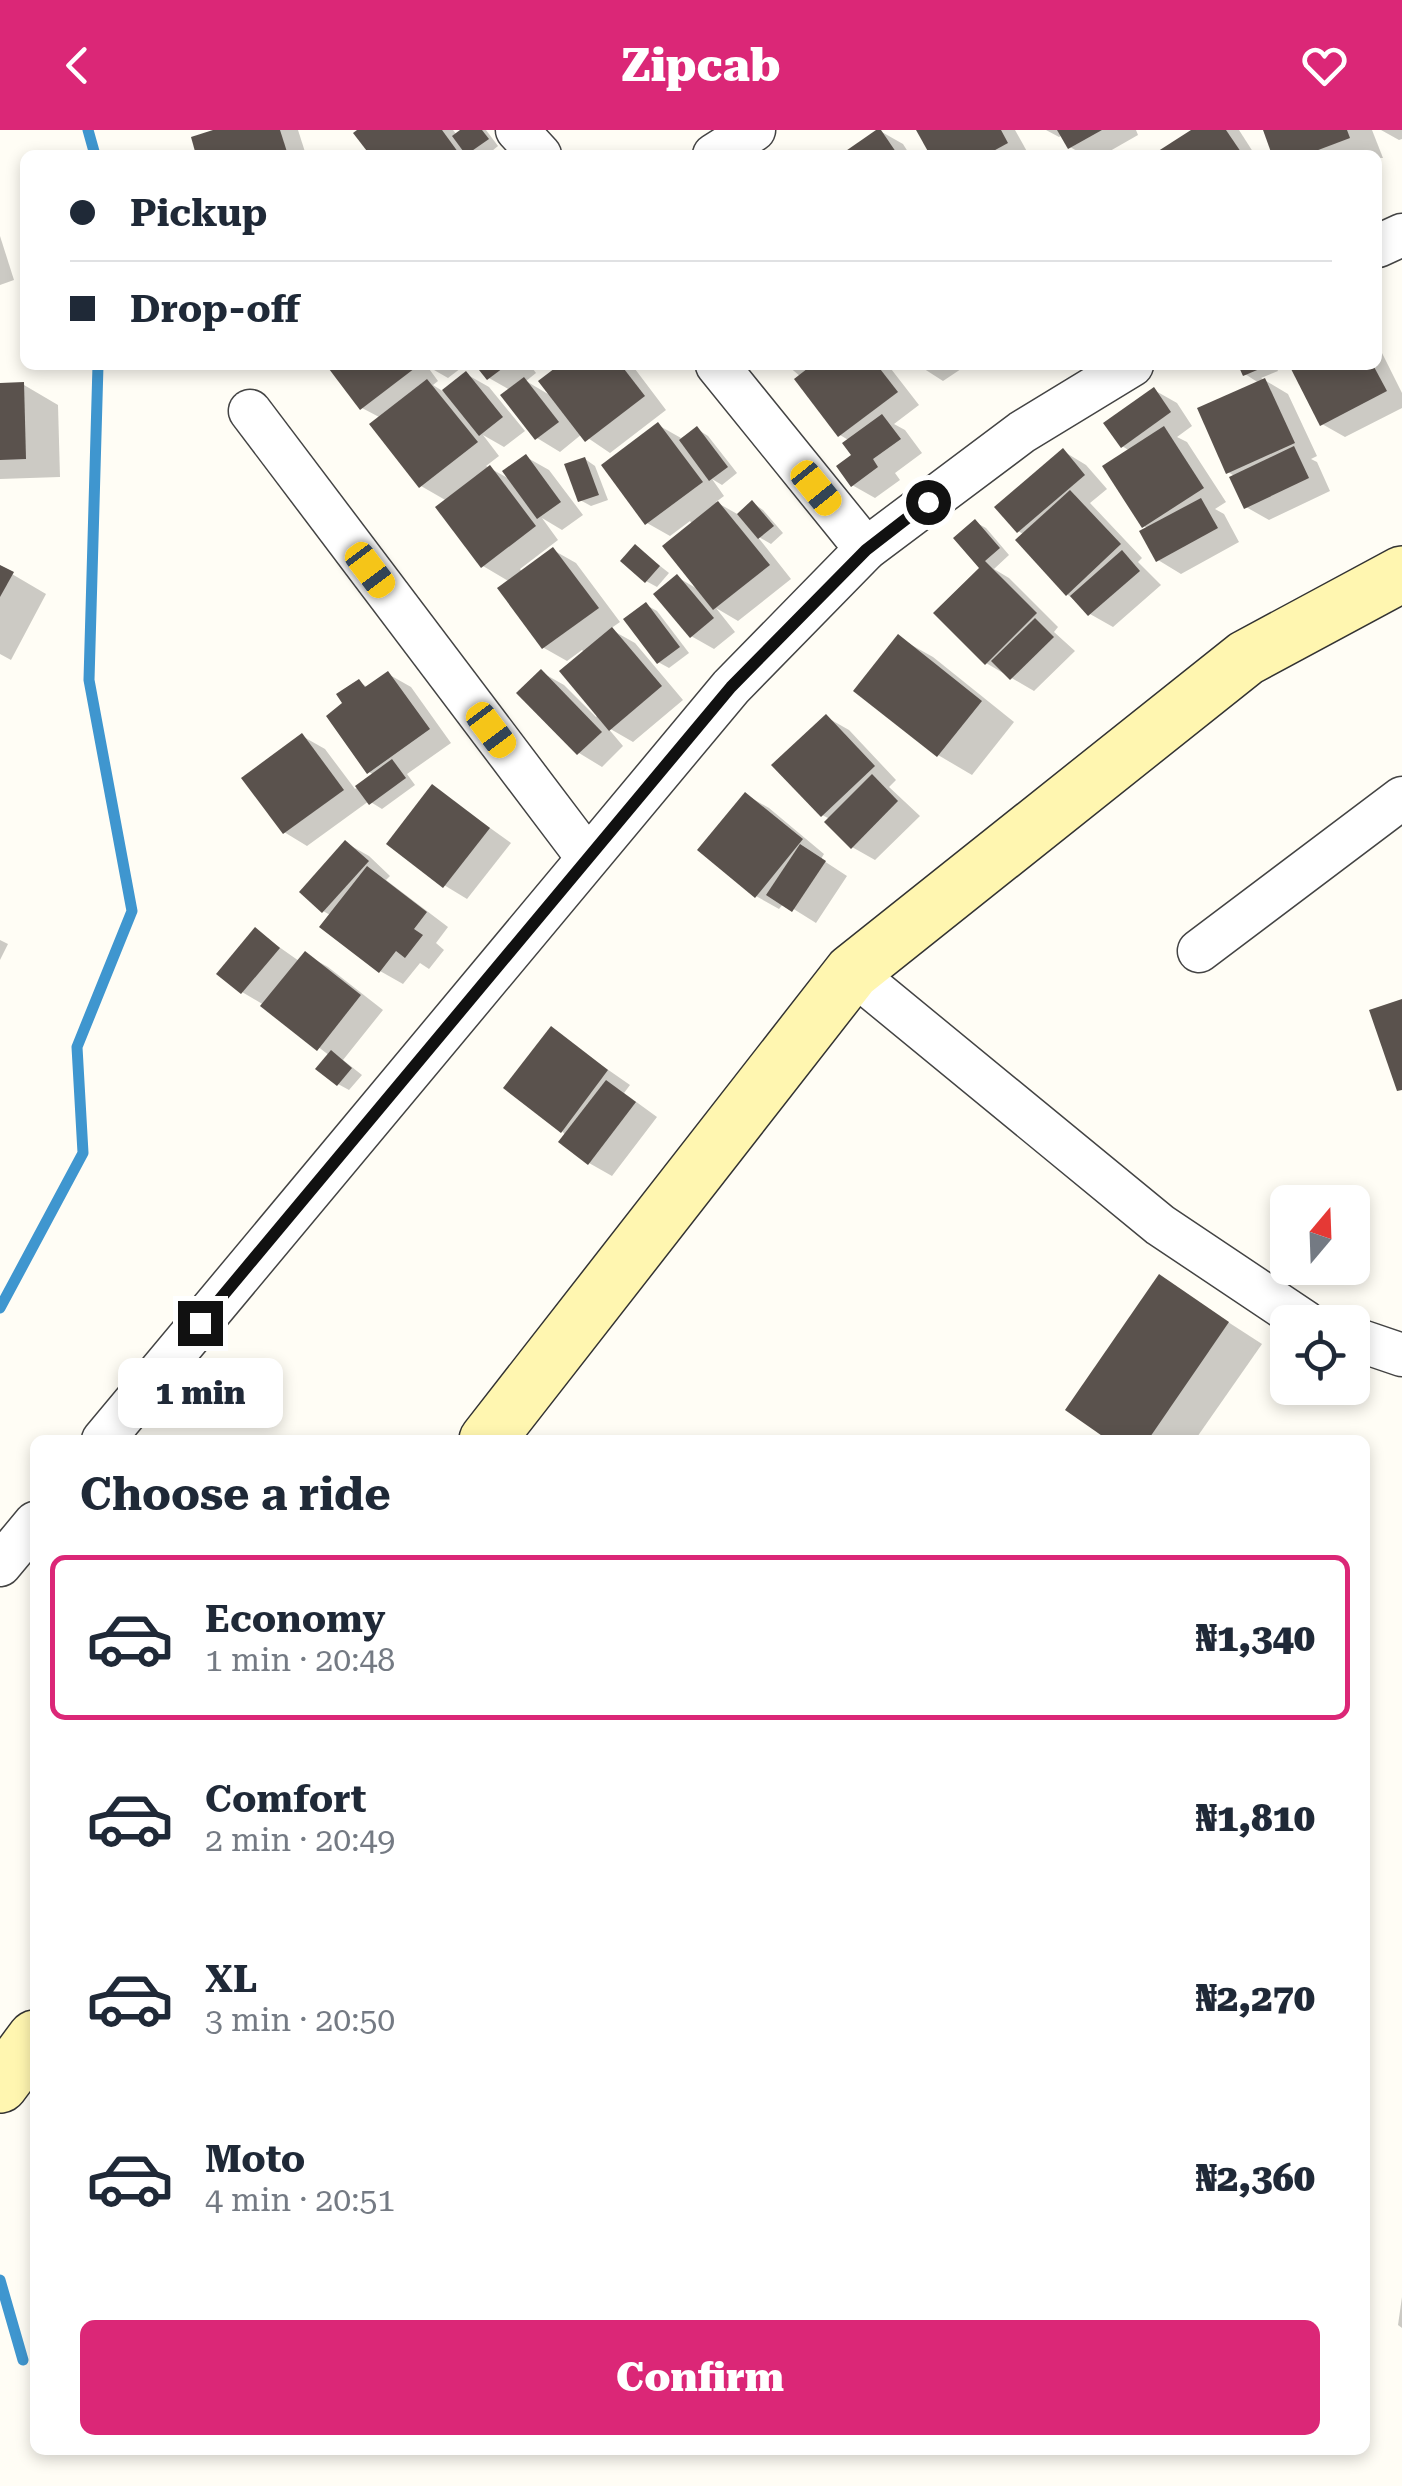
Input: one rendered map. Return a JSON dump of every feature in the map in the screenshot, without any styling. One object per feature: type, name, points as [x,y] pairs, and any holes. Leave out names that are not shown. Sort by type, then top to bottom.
[{"type":"street","points":[[518,130],[536,150]]},
{"type":"street","points":[[721,370],[866,550]]},
{"type":"street","points":[[108,1435],[731,687],[866,550],[1022,432],[1124,370]]},
{"type":"street","points":[[250,411],[587,857]]},
{"type":"street","points":[[491,1435],[852,972],[1246,658],[1402,574]]},
{"type":"street","points":[[1199,950],[1402,798]]},
{"type":"street","points":[[852,972],[1160,1225],[1280,1305]]},
{"type":"street","points":[[1370,1344],[1402,1355]]},
{"type":"street","points":[[0,1566],[30,1529]]},
{"type":"street","points":[[1,2084],[30,2045]]},
{"type":"building","points":[[213,130],[280,130],[286,150],[195,150],[191,137]]},
{"type":"building","points":[[442,130],[457,150],[366,150],[353,133]]},
{"type":"building","points":[[460,130],[482,130],[489,139],[473,150],[462,150],[452,136]]},
{"type":"building","points":[[881,130],[895,150],[847,150]]},
{"type":"building","points":[[916,130],[1001,130],[1008,143],[995,150],[927,150]]},
{"type":"building","points":[[1057,130],[1102,130],[1068,149]]},
{"type":"building","points":[[1191,130],[1226,130],[1240,150],[1160,150]]},
{"type":"building","points":[[1263,130],[1347,130],[1350,138],[1318,150],[1270,150]]},
{"type":"building","points":[[330,370],[412,370],[360,410]]},
{"type":"building","points":[[479,370],[500,370],[487,380]]},
{"type":"building","points":[[552,370],[625,370],[645,396],[585,442],[538,381]]},
{"type":"building","points":[[806,370],[881,370],[898,392],[838,437],[794,379]]},
{"type":"building","points":[[1292,370],[1376,370],[1387,391],[1320,426]]},
{"type":"building","points":[[466,371],[503,417],[479,436],[442,390]]},
{"type":"building","points":[[524,377],[559,422],[535,440],[500,395]]},
{"type":"building","points":[[1265,378],[1295,443],[1226,474],[1197,408]]},
{"type":"building","points":[[427,379],[478,442],[419,488],[369,424]]},
{"type":"building","points":[[24,382],[26,459],[0,460],[0,383]]},
{"type":"building","points":[[1154,387],[1171,412],[1121,448],[1103,423]]},
{"type":"building","points":[[882,414],[901,439],[873,459],[878,467],[851,487],[836,466],[851,455],[842,443]]},
{"type":"building","points":[[658,422],[703,482],[645,525],[601,465]]},
{"type":"building","points":[[697,426],[728,467],[709,481],[679,440]]},
{"type":"building","points":[[1164,426],[1204,488],[1142,528],[1102,466]]},
{"type":"building","points":[[1294,446],[1309,478],[1244,509],[1229,477]]},
{"type":"building","points":[[1063,448],[1085,475],[1017,533],[994,507]]},
{"type":"building","points":[[526,454],[561,502],[537,519],[502,471]]},
{"type":"building","points":[[585,457],[599,495],[578,502],[564,464]]},
{"type":"building","points":[[490,465],[536,526],[481,568],[435,507]]},
{"type":"building","points":[[1070,490],[1121,544],[1066,596],[1015,540]]},
{"type":"building","points":[[1201,498],[1218,528],[1156,562],[1139,531]]},
{"type":"building","points":[[752,500],[774,526],[758,539],[737,514]]},
{"type":"building","points":[[718,501],[770,565],[713,610],[662,546]]},
{"type":"building","points":[[975,519],[1000,548],[985,561],[1037,613],[985,665],[933,613],[979,568],[953,538]]},
{"type":"building","points":[[635,544],[660,566],[645,583],[620,561]]},
{"type":"building","points":[[553,547],[599,608],[542,649],[497,588]]},
{"type":"building","points":[[1122,550],[1140,571],[1088,616],[1070,596]]},
{"type":"building","points":[[0,565],[14,572],[0,597]]},
{"type":"building","points":[[677,574],[714,618],[690,638],[653,594]]},
{"type":"building","points":[[646,602],[680,647],[657,664],[623,619]]},
{"type":"building","points":[[1035,618],[1054,637],[1010,680],[991,661]]},
{"type":"building","points":[[612,627],[662,686],[609,731],[559,671]]},
{"type":"building","points":[[898,634],[982,701],[937,757],[853,691]]},
{"type":"building","points":[[541,669],[602,732],[577,755],[516,693]]},
{"type":"building","points":[[388,671],[430,729],[367,774],[326,716],[342,703],[336,694],[359,679],[365,687]]},
{"type":"building","points":[[826,714],[875,766],[821,817],[771,765]]},
{"type":"building","points":[[302,733],[344,790],[283,834],[241,778]]},
{"type":"building","points":[[392,759],[406,778],[369,805],[355,786]]},
{"type":"building","points":[[872,774],[898,801],[851,849],[824,822]]},
{"type":"building","points":[[432,784],[490,828],[443,888],[386,844]]},
{"type":"building","points":[[745,792],[803,839],[755,898],[697,850]]},
{"type":"building","points":[[345,840],[369,861],[322,913],[299,892]]},
{"type":"building","points":[[800,844],[826,861],[792,912],[766,895]]},
{"type":"building","points":[[367,866],[427,912],[414,929],[423,935],[405,958],[396,951],[379,973],[319,927]]},
{"type":"building","points":[[255,927],[280,948],[241,994],[216,974]]},
{"type":"building","points":[[305,951],[361,995],[317,1051],[260,1006]]},
{"type":"building","points":[[1402,999],[1402,1090],[1397,1091],[1369,1010]]},
{"type":"building","points":[[551,1026],[608,1070],[561,1133],[503,1088]]},
{"type":"building","points":[[331,1050],[352,1068],[337,1086],[315,1069]]},
{"type":"building","points":[[606,1080],[636,1102],[588,1165],[558,1142]]},
{"type":"building","points":[[1159,1274],[1229,1322],[1151,1435],[1101,1435],[1065,1410]]},
{"type":"waterway","points":[[88,130],[94,150]]},
{"type":"waterway","points":[[0,1308],[83,1153],[77,1047],[132,911],[89,680],[98,370]]},
{"type":"waterway","points":[[0,2280],[23,2360]]},
{"type":"route","points":[[200,1323],[731,687],[866,550],[928,502]]}]
